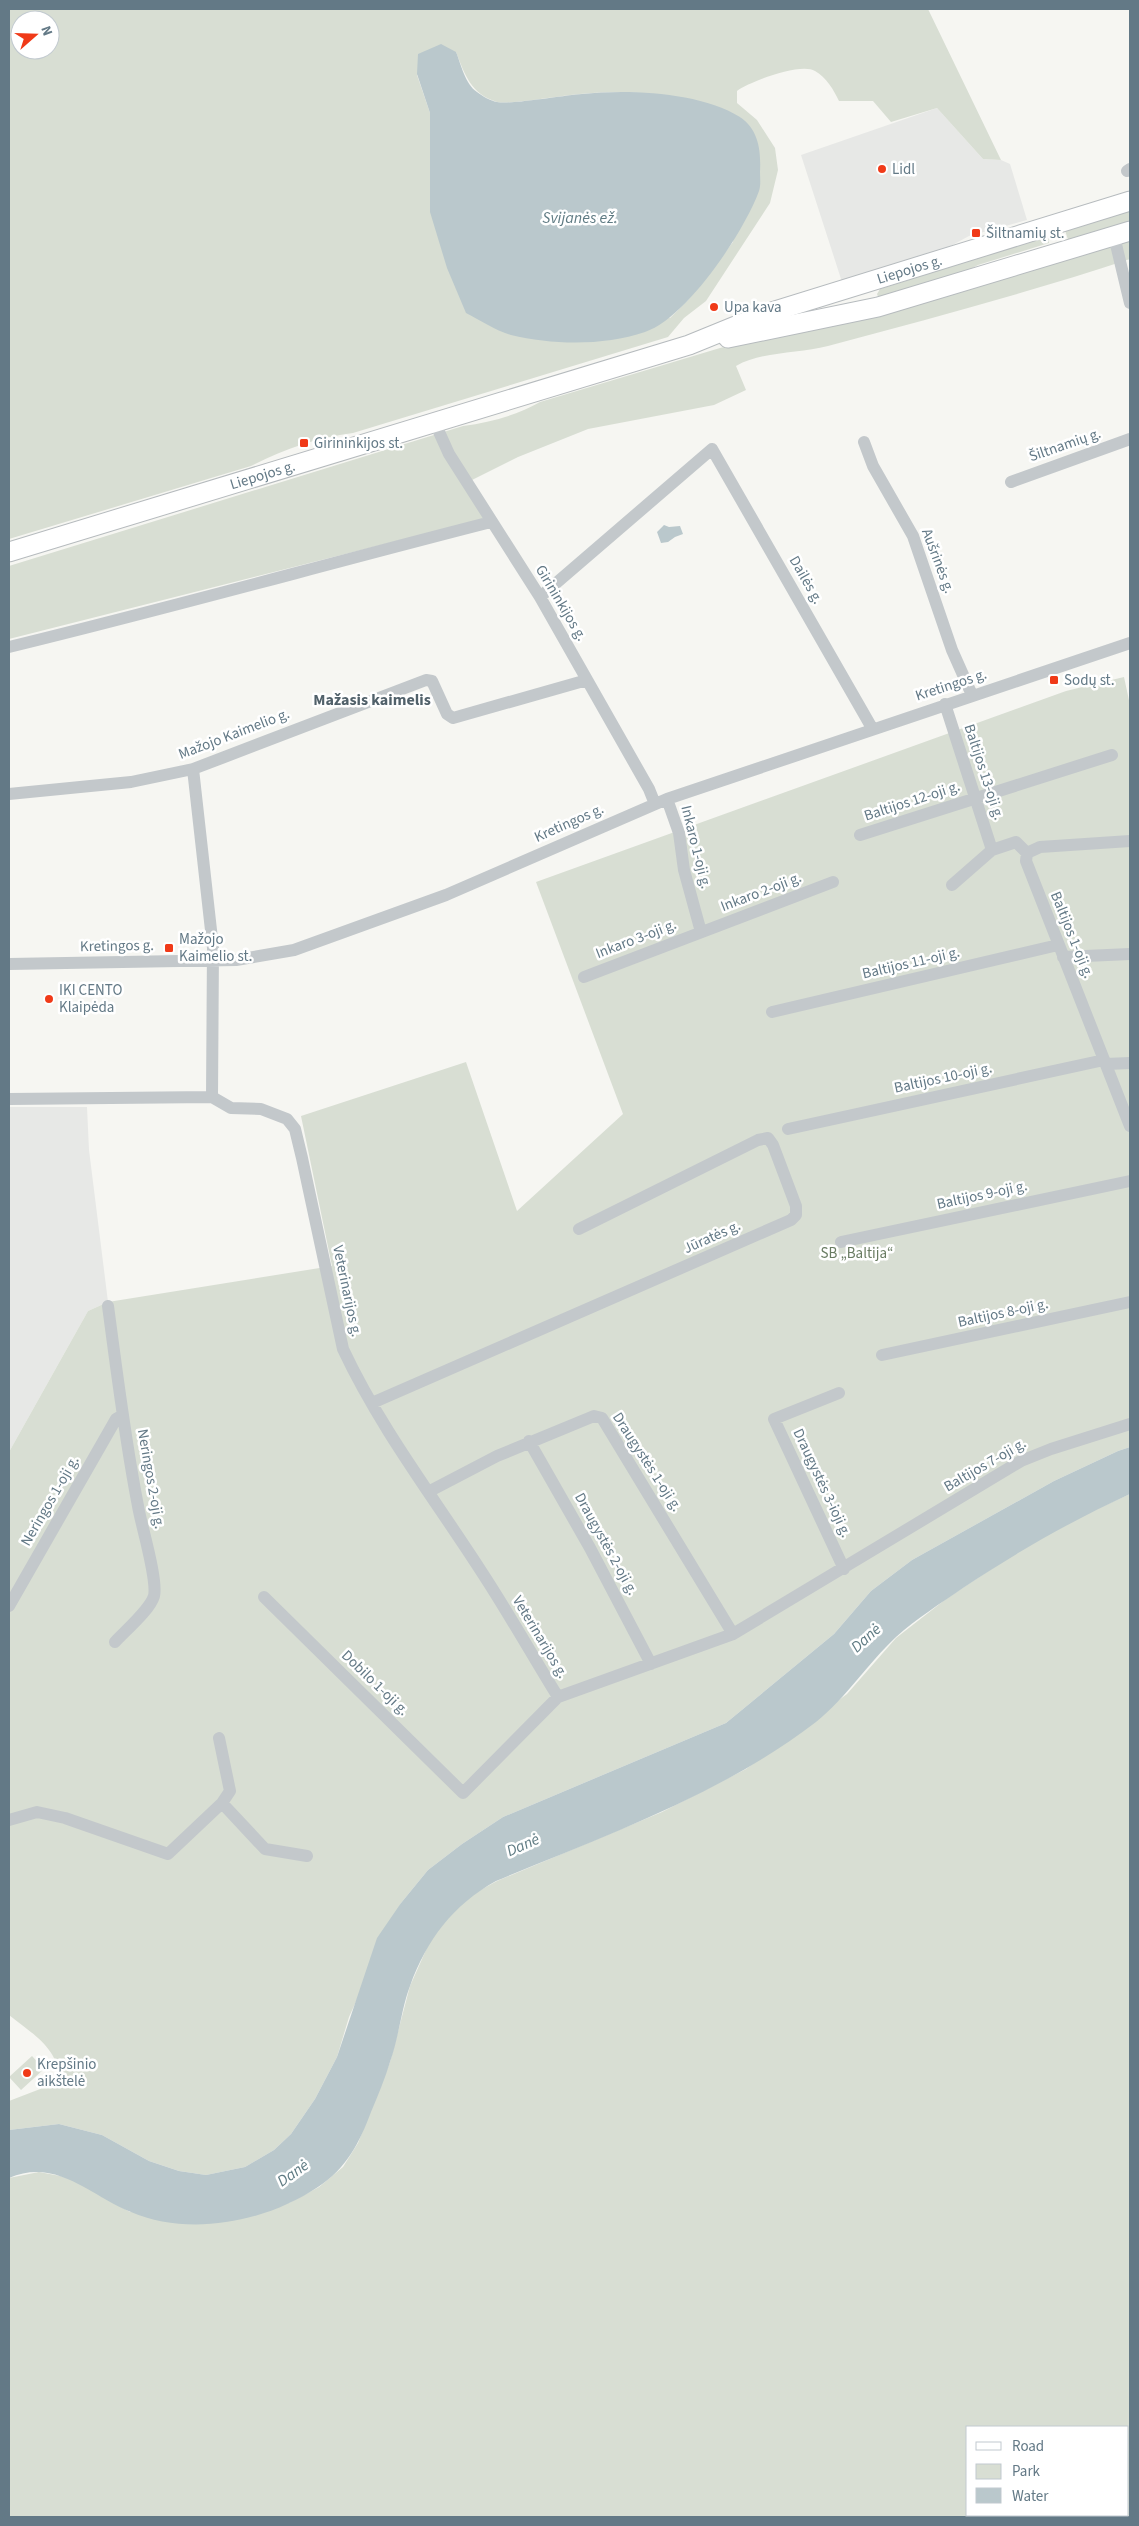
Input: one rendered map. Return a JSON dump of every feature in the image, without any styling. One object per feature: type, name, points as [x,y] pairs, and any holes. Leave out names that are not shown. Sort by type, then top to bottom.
[{"type":"main road","name":"Liepojos g.","points":[[9,552],[689,345],[765,314],[1130,201]]},
{"type":"main road","points":[[1052,224],[1061,252]]},
{"type":"main road","name":"Liepojos g.","points":[[689,345],[774,330],[878,307],[1122,234]]},
{"type":"main road","points":[[870,281],[866,293],[868,299],[878,307]]},
{"type":"street","points":[[1122,234],[1130,303]]},
{"type":"street","name":"Girininkijos g.","points":[[435,423],[449,454],[540,597],[649,789],[661,801]]},
{"type":"street","name":"Šiltnamių g.","points":[[1011,482],[1130,439]]},
{"type":"street","name":"Aušrinės g.","points":[[864,442],[873,466],[913,536],[952,650],[972,695]]},
{"type":"street","name":"Dailės g.","points":[[540,597],[712,449],[872,728]]},
{"type":"street","points":[[9,647],[130,617],[265,579],[491,522]]},
{"type":"street","name":"Kretingos g.","points":[[9,964],[213,961],[272,956],[341,935],[454,891],[661,801],[872,728],[1130,643]]},
{"type":"street","name":"Mažojo Kaimelio g.","points":[[9,794],[131,782],[192,769],[426,680],[432,681],[447,714],[453,718],[587,680]]},
{"type":"street","name":"Baltijos 13-oji g.","points":[[945,704],[992,850]]},
{"type":"street","name":"Baltijos 12-oji g.","points":[[860,835],[1112,755]]},
{"type":"street","points":[[192,769],[213,961],[212,1097]]},
{"type":"street","name":"Inkaro 1-oji g.","points":[[661,801],[679,833],[684,870],[701,932]]},
{"type":"street","points":[[952,885],[992,850],[1016,842],[1027,853],[1040,847],[1130,841]]},
{"type":"street","name":"Baltijos 1-oji g.","points":[[1027,853],[1029,871],[1130,1126]]},
{"type":"street","name":"Inkaro 2-oji g.","points":[[701,932],[834,882]]},
{"type":"street","name":"Inkaro 3-oji g.","points":[[584,977],[701,932]]},
{"type":"street","name":"Baltijos 11-oji g.","points":[[772,1012],[1060,951],[1130,954]]},
{"type":"street","name":"Baltijos 10-oji g.","points":[[788,1129],[1105,1062],[1130,1063]]},
{"type":"street","name":"Veterinarijos g.","points":[[9,1099],[212,1097],[231,1108],[261,1110],[287,1119],[295,1129],[343,1349],[372,1403],[428,1492],[482,1572],[558,1697]]},
{"type":"street","name":"Jūratės g.","points":[[372,1403],[791,1220],[796,1215],[796,1206],[773,1145],[768,1138],[758,1140],[579,1228]]},
{"type":"street","name":"Baltijos 9-oji g.","points":[[841,1242],[1130,1181]]},
{"type":"street","name":"Baltijos 8-oji g.","points":[[882,1355],[1130,1302]]},
{"type":"street","name":"Neringos 2-oji g.","points":[[108,1306],[122,1415],[137,1504],[154,1582],[154,1595],[149,1605],[115,1642]]},
{"type":"street","name":"Draugystės 3-ioji g.","points":[[839,1393],[774,1419],[844,1569]]},
{"type":"street","name":"Neringos 1-oji g.","points":[[9,1606],[116,1419],[122,1415]]},
{"type":"street","name":"Draugystės 1-oji g.","points":[[428,1492],[529,1441],[594,1416],[602,1418],[733,1634]]},
{"type":"street","name":"Baltijos 7-oji g.","points":[[558,1697],[733,1634],[1022,1461],[1051,1449],[1130,1424]]},
{"type":"street","name":"Draugystės 2-oji g.","points":[[529,1441],[586,1540],[651,1664]]},
{"type":"street","name":"Dobilo 1-oji g.","points":[[264,1597],[463,1793],[558,1697]]},
{"type":"street","points":[[9,1820],[37,1812],[65,1818],[168,1854],[222,1803],[230,1791],[219,1738]]},
{"type":"street","points":[[222,1803],[265,1849],[307,1856]]},
{"type":"shaded area","points":[[937,108],[983,159],[1001,160],[1010,164],[1027,220],[969,236],[947,248],[842,282],[801,155]]},
{"type":"shaded area","points":[[9,1107],[87,1107],[89,1150],[108,1302],[88,1311],[9,1452]]},
{"type":"green space","points":[[9,9],[928,9],[1001,160],[983,159],[937,108],[891,122],[873,101],[839,101],[826,80],[815,71],[799,69],[763,78],[737,91],[737,103],[757,120],[775,148],[778,170],[770,203],[706,301],[684,318],[668,337],[353,433],[300,445],[251,466],[9,539]],"holes":[[[456,52],[466,76],[481,94],[503,103],[601,92],[642,93],[662,95],[702,104],[741,118],[733,242],[689,299],[670,318],[432,157],[430,113],[417,75]]]},
{"type":"green space","points":[[1130,207],[1130,224],[1069,243],[1064,227]]},
{"type":"green space","points":[[1049,235],[1049,243],[978,265],[965,272],[879,299],[877,294],[880,289],[925,275],[946,264]]},
{"type":"green space","points":[[1130,238],[1130,259],[1017,294],[828,346],[769,355],[746,361],[736,366],[746,390],[714,405],[588,429],[518,457],[464,484],[484,519],[9,639],[9,566],[463,426],[503,418],[540,402],[720,348]]},
{"type":"green space","name":"SB „Baltija“","points":[[1124,677],[1130,705],[1130,1447],[1054,1481],[912,1560],[871,1591],[834,1634],[726,1723],[503,1817],[462,1844],[428,1870],[401,1903],[349,2017],[337,2057],[315,2099],[291,2134],[274,2150],[245,2167],[206,2175],[179,2171],[149,2161],[102,2135],[59,2124],[9,2130],[9,2101],[61,2081],[59,2069],[49,2050],[9,2015],[9,1452],[88,1311],[108,1302],[332,1266],[301,1116],[466,1062],[517,1211],[623,1114],[536,882],[1066,691]]},
{"type":"green space","points":[[1130,1494],[1130,2517],[9,2517],[9,2178],[39,2172],[71,2178],[130,2212],[289,2203],[319,2187],[343,2167],[358,2143],[390,2062],[410,1986],[430,1941],[451,1913],[475,1893],[497,1881],[662,1812],[746,1769],[847,1694],[896,1638],[946,1599],[1008,1558],[1077,1518]]},
{"type":"green space","name":"Krepšinio aikštelė","points":[[32,2056],[44,2069],[21,2090],[9,2077]]},
{"type":"water","name":"Svijanės ež.","points":[[441,44],[456,52],[469,84],[479,94],[495,101],[503,103],[574,95],[642,92],[685,97],[705,102],[724,109],[746,122],[758,142],[760,156],[759,191],[752,208],[727,250],[696,292],[678,310],[661,324],[645,332],[629,337],[596,342],[544,341],[511,335],[466,313],[447,268],[430,212],[430,113],[417,74],[418,54]]},
{"type":"water","points":[[664,525],[669,527],[680,526],[683,534],[668,542],[661,543],[657,532]]},
{"type":"water","name":"Danė","points":[[1130,1447],[1130,1494],[1065,1526],[946,1599],[896,1637],[816,1722],[779,1748],[741,1771],[662,1812],[496,1881],[481,1890],[454,1912],[433,1938],[417,1969],[407,1995],[396,2043],[386,2075],[357,2144],[337,2172],[318,2187],[275,2209],[251,2217],[227,2222],[177,2224],[154,2220],[131,2212],[58,2175],[42,2172],[26,2173],[9,2178],[9,2130],[59,2124],[102,2135],[149,2161],[179,2171],[206,2175],[245,2167],[274,2150],[291,2134],[315,2099],[337,2057],[377,1938],[401,1903],[428,1870],[462,1844],[503,1817],[726,1723],[834,1634],[871,1591],[912,1560],[1054,1481]]},
{"type":"place","name":"Lidl","points":[[882,169]]},
{"type":"place","name":"Šiltnamių st.","points":[[976,233]]},
{"type":"place","name":"Upa kava","points":[[714,307]]},
{"type":"place","name":"Girininkijos st.","points":[[304,443]]},
{"type":"place","name":"Sodų st.","points":[[1054,680]]},
{"type":"place","name":"Mažojo Kaimelio st.","points":[[169,948]]},
{"type":"place","name":"IKI CENTO Klaipėda","points":[[49,999]]},
{"type":"place","name":"Krepšinio aikštelė","points":[[27,2073]]},
{"type":"district","name":"Mažasis kaimelis","points":[[372,700]]}]
